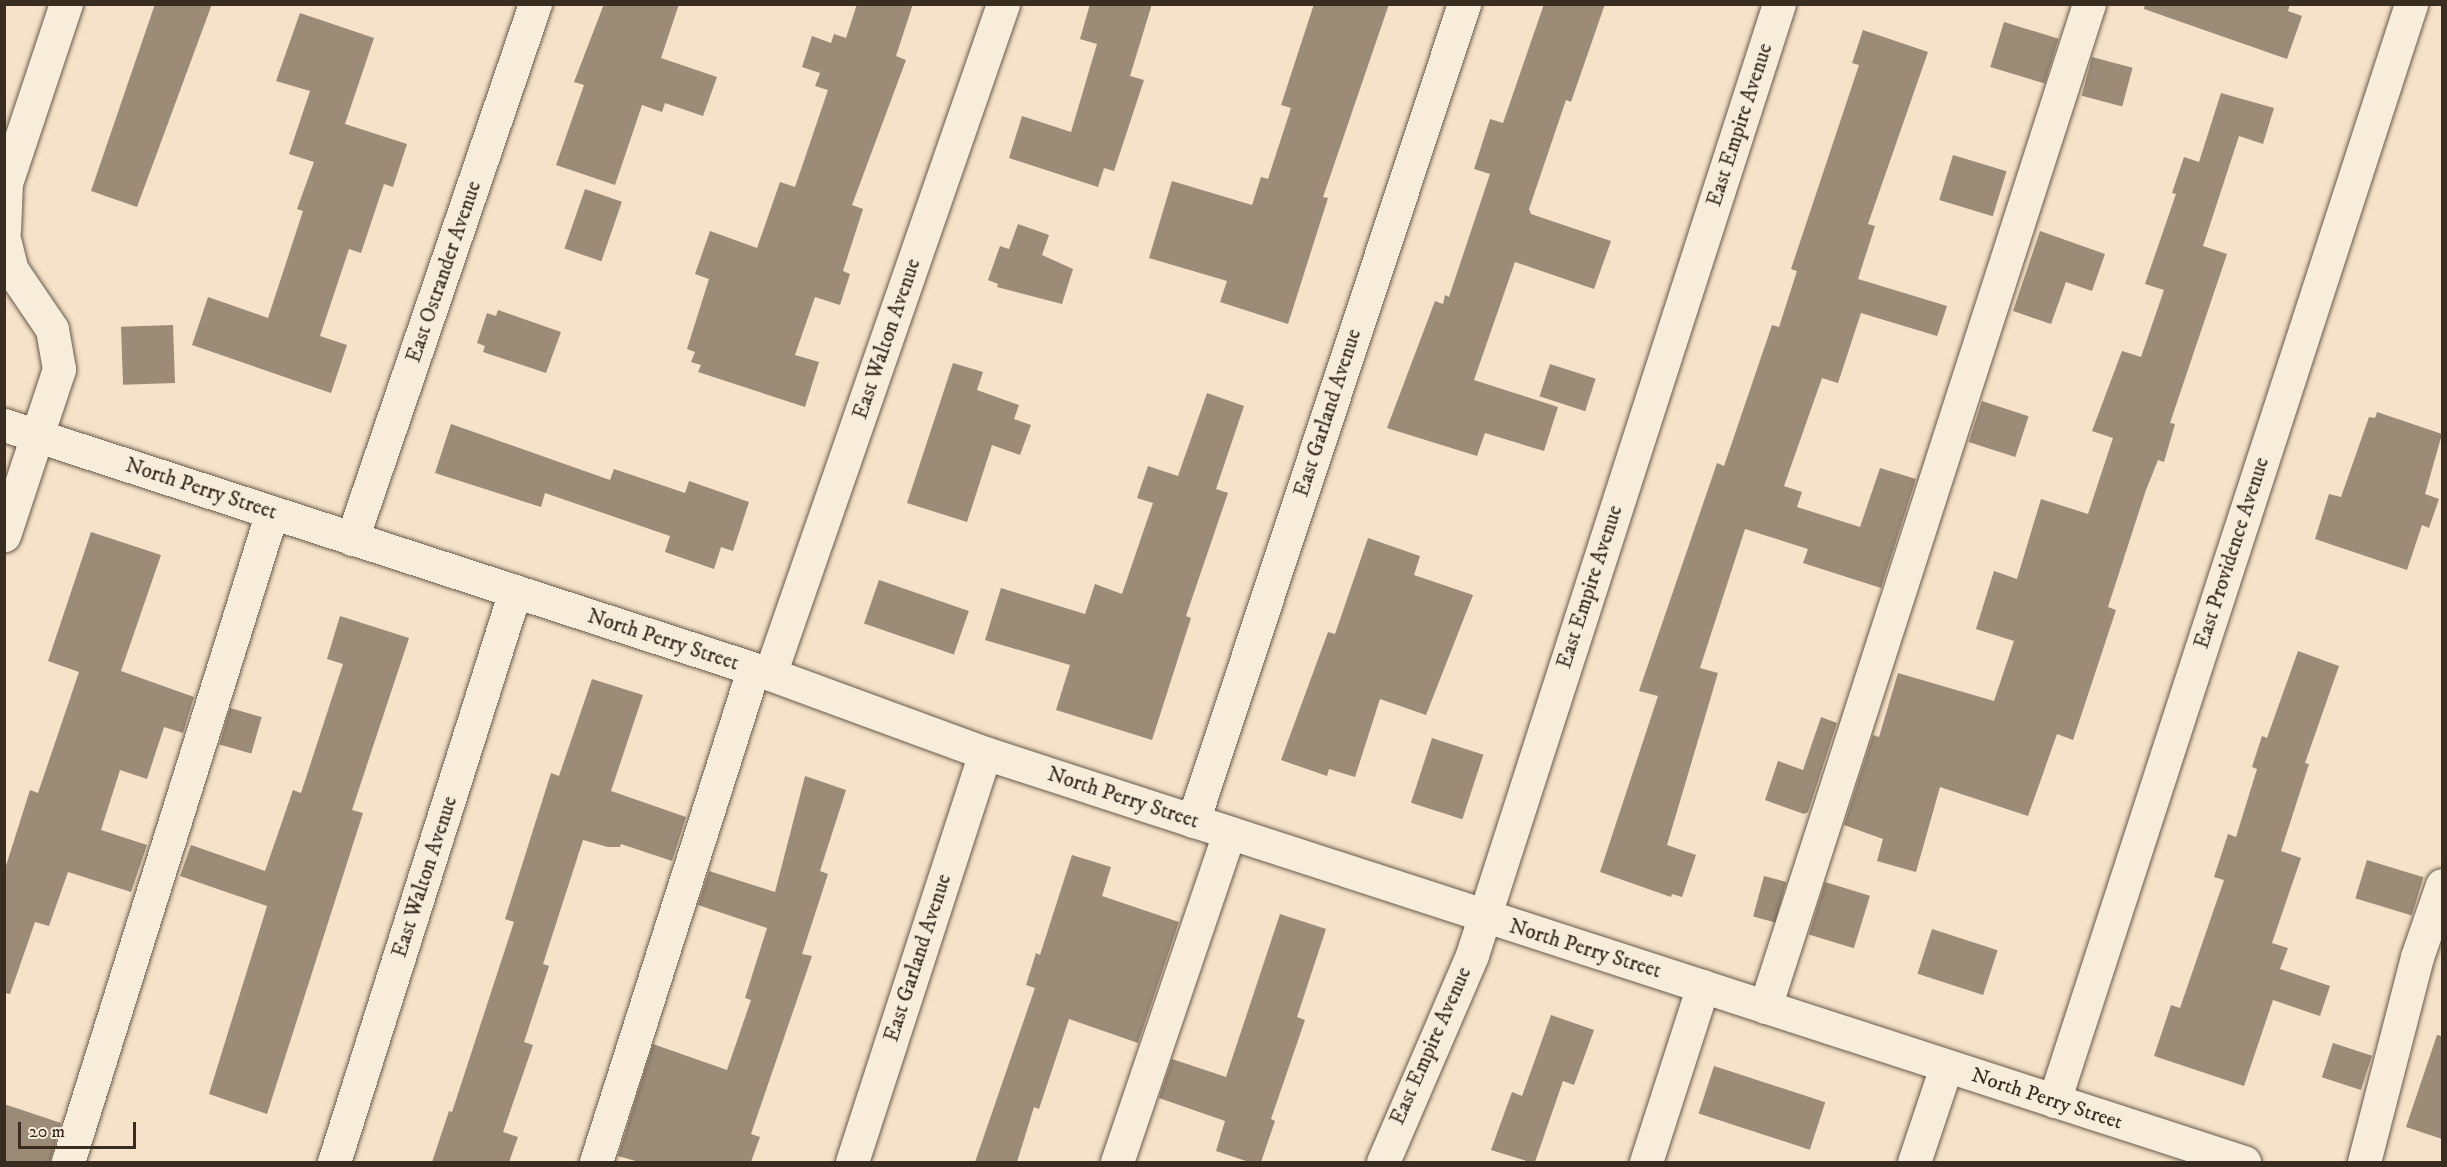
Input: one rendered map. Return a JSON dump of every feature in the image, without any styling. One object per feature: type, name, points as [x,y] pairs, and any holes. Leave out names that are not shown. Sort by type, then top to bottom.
[{"type":"street","points":[[4,230],[6,183],[66,4]]},
{"type":"street","name":"East Ostrander Avenue","points":[[352,538],[535,4]]},
{"type":"street","name":"East Walton Avenue","points":[[596,1162],[762,672],[1003,4]]},
{"type":"street","name":"East Garland Avenue","points":[[1193,821],[1464,4]]},
{"type":"street","name":"East Empire Avenue","points":[[1383,1162],[1472,955],[1779,4]]},
{"type":"street","points":[[1765,1007],[2089,4]]},
{"type":"street","name":"East Providence Avenue","points":[[2054,1101],[2411,4]]},
{"type":"street","points":[[4,239],[12,270],[52,329],[59,369],[4,535]]},
{"type":"street","name":"North Perry Street","points":[[4,425],[762,672],[985,753],[2054,1101],[2179,1153],[2244,1162]]},
{"type":"street","points":[[68,1162],[272,512]]},
{"type":"street","name":"East Walton Avenue","points":[[334,1162],[515,591]]},
{"type":"street","name":"East Garland Avenue","points":[[852,1162],[985,753]]},
{"type":"street","points":[[1117,1162],[1229,833]]},
{"type":"street","points":[[2364,1162],[2417,957],[2442,885]]},
{"type":"street","points":[[1646,1162],[1703,986]]},
{"type":"street","points":[[1914,1162],[1946,1067]]},
{"type":"building","points":[[155,4],[212,4],[137,207],[91,191]]},
{"type":"building","points":[[604,4],[679,4],[661,58],[717,77],[703,116],[665,103],[662,112],[642,105],[615,185],[556,165],[584,85],[574,82]]},
{"type":"building","points":[[857,4],[913,4],[896,56],[906,60],[852,205],[863,209],[843,271],[850,274],[840,305],[815,297],[795,355],[819,362],[805,407],[698,372],[701,365],[691,362],[695,352],[687,349],[709,279],[695,274],[710,231],[757,248],[780,182],[795,187],[828,90],[815,86],[820,73],[802,67],[812,36],[831,43],[834,34],[846,38]]},
{"type":"building","points":[[1090,4],[1152,4],[1130,76],[1144,80],[1114,171],[1104,168],[1098,187],[1009,158],[1022,116],[1071,132],[1097,44],[1080,39]]},
{"type":"building","points":[[1314,4],[1389,4],[1323,197],[1328,198],[1288,324],[1220,302],[1227,281],[1149,258],[1172,181],[1252,205],[1261,177],[1268,179],[1291,108],[1281,105]]},
{"type":"building","points":[[1544,4],[1605,4],[1571,102],[1566,100],[1529,209],[1531,214],[1611,241],[1594,289],[1515,262],[1474,380],[1558,407],[1544,451],[1485,433],[1477,456],[1387,428],[1435,301],[1443,304],[1445,295],[1449,297],[1490,174],[1474,169],[1490,119],[1503,123]]},
{"type":"building","points":[[2145,4],[2290,4],[2288,11],[2302,16],[2287,59],[2144,9]]},
{"type":"building","points":[[300,13],[374,38],[345,124],[407,144],[393,187],[384,184],[361,253],[349,249],[320,336],[347,345],[331,393],[192,345],[208,297],[268,318],[303,211],[297,209],[314,162],[289,154],[310,91],[276,81]]},
{"type":"building","points":[[2004,22],[2059,39],[2045,84],[1990,67]]},
{"type":"building","points":[[1863,30],[1928,52],[1868,224],[1875,226],[1858,279],[1947,306],[1937,336],[1861,313],[1838,383],[1822,378],[1784,486],[1802,492],[1797,507],[1860,527],[1880,468],[1916,479],[1881,588],[1803,563],[1808,549],[1745,529],[1700,668],[1718,673],[1667,845],[1696,855],[1682,897],[1672,894],[1671,897],[1600,872],[1658,696],[1639,691],[1717,463],[1724,466],[1772,325],[1779,327],[1797,271],[1791,269],[1859,65],[1852,63]]},
{"type":"building","points":[[2092,57],[2133,68],[2122,107],[2082,96]]},
{"type":"building","points":[[2221,93],[2274,108],[2263,144],[2239,136],[2203,246],[2227,254],[2170,423],[2175,424],[2164,462],[2158,460],[2146,490],[2108,607],[2116,610],[2073,740],[2057,734],[2028,816],[1940,787],[1916,872],[1877,861],[1883,839],[1844,825],[1873,735],[1879,737],[1898,673],[1994,701],[2014,641],[1976,629],[1994,571],[2017,579],[2041,499],[2088,514],[2113,438],[2092,431],[2122,351],[2141,357],[2164,290],[2145,284],[2176,194],[2172,193],[2184,157],[2199,162]]},
{"type":"building","points":[[1953,155],[2007,171],[1993,216],[1939,200]]},
{"type":"building","points":[[585,189],[622,202],[601,261],[564,249]]},
{"type":"building","points":[[1018,224],[1049,235],[1042,255],[1073,269],[1062,304],[997,287],[998,284],[988,280],[1000,246],[1009,249]]},
{"type":"building","points":[[2040,231],[2105,254],[2092,291],[2066,282],[2051,324],[2013,311]]},
{"type":"building","points":[[498,310],[561,332],[546,373],[483,352],[485,346],[477,343],[487,313],[496,316]]},
{"type":"building","points":[[173,325],[175,383],[123,385],[121,327]]},
{"type":"building","points":[[953,363],[983,372],[977,390],[1019,405],[1014,419],[1031,425],[1020,455],[992,445],[967,522],[907,503]]},
{"type":"building","points":[[1550,364],[1596,379],[1585,411],[1539,396]]},
{"type":"building","points":[[1207,393],[1244,406],[1216,489],[1228,493],[1186,616],[1191,618],[1152,740],[1056,710],[1070,665],[985,640],[1001,588],[1085,614],[1095,584],[1122,594],[1153,503],[1137,498],[1148,466],[1178,476]]},
{"type":"building","points":[[1982,401],[2029,416],[2015,457],[1969,442]]},
{"type":"building","points":[[2377,412],[2442,434],[2425,494],[2439,499],[2429,528],[2422,525],[2407,570],[2315,539],[2329,494],[2341,497],[2369,417],[2375,418]]},
{"type":"building","points":[[451,424],[610,480],[614,469],[685,493],[689,481],[749,502],[733,551],[721,547],[714,569],[665,552],[670,536],[545,493],[541,507],[435,473]]},
{"type":"building","points":[[91,532],[161,555],[121,671],[194,697],[183,733],[164,727],[147,779],[120,770],[101,830],[147,845],[131,892],[68,872],[49,926],[35,922],[10,994],[4,993],[4,872],[30,790],[38,793],[79,672],[48,661]]},
{"type":"building","points":[[1368,538],[1420,556],[1414,575],[1473,595],[1426,715],[1380,699],[1355,777],[1329,769],[1327,776],[1281,760],[1328,632],[1335,634]]},
{"type":"building","points":[[879,580],[969,611],[954,654],[864,623]]},
{"type":"building","points":[[340,616],[409,638],[352,810],[363,813],[267,1114],[209,1094],[267,906],[180,876],[191,845],[265,871],[293,790],[301,793],[343,664],[327,659]]},
{"type":"building","points":[[2298,651],[2339,666],[2305,763],[2309,764],[2281,851],[2301,858],[2272,943],[2288,948],[2280,969],[2330,986],[2320,1016],[2273,1000],[2244,1086],[2154,1056],[2171,1005],[2180,1008],[2224,880],[2214,877],[2228,834],[2236,837],[2257,769],[2252,767],[2262,736],[2267,738]]},
{"type":"building","points":[[592,679],[643,695],[611,791],[686,817],[672,861],[621,844],[620,847],[608,847],[583,840],[543,964],[549,966],[524,1042],[533,1045],[503,1132],[518,1137],[509,1162],[432,1162],[449,1111],[452,1112],[514,922],[505,919],[551,773],[559,776]]},
{"type":"building","points":[[230,708],[262,717],[251,754],[220,745]]},
{"type":"building","points":[[1821,717],[1837,723],[1808,812],[1804,814],[1765,800],[1778,761],[1803,770]]},
{"type":"building","points":[[1432,738],[1483,755],[1462,819],[1411,803]]},
{"type":"building","points":[[805,776],[846,790],[820,871],[828,874],[802,954],[812,956],[751,1134],[760,1137],[751,1162],[639,1162],[618,1156],[653,1044],[727,1070],[751,1000],[745,998],[767,928],[698,905],[709,871],[775,892]]},
{"type":"building","points":[[1072,855],[1111,867],[1102,896],[1179,922],[1138,1043],[1069,1019],[1039,1109],[1034,1107],[1017,1162],[975,1162],[1035,988],[1026,985],[1036,953],[1040,955]]},
{"type":"building","points":[[2367,860],[2423,877],[2412,916],[2355,898]]},
{"type":"building","points":[[1764,876],[1786,882],[1775,923],[1753,917]]},
{"type":"building","points":[[1825,882],[1870,896],[1854,948],[1809,935]]},
{"type":"building","points":[[1280,914],[1326,929],[1297,1017],[1305,1020],[1271,1119],[1275,1121],[1261,1162],[1249,1162],[1216,1151],[1225,1121],[1159,1098],[1172,1059],[1226,1077]]},
{"type":"building","points":[[1932,929],[1998,950],[1983,995],[1917,974]]},
{"type":"building","points":[[1551,1015],[1594,1030],[1574,1085],[1563,1081],[1535,1162],[1530,1162],[1491,1150],[1512,1092],[1522,1096]]},
{"type":"building","points":[[2437,1035],[2442,1036],[2442,1139],[2406,1127]]},
{"type":"building","points":[[2333,1043],[2372,1056],[2361,1090],[2322,1077]]},
{"type":"building","points":[[1714,1066],[1825,1102],[1810,1150],[1699,1114]]},
{"type":"building","points":[[4,1104],[61,1123],[50,1162],[4,1162]]}]
